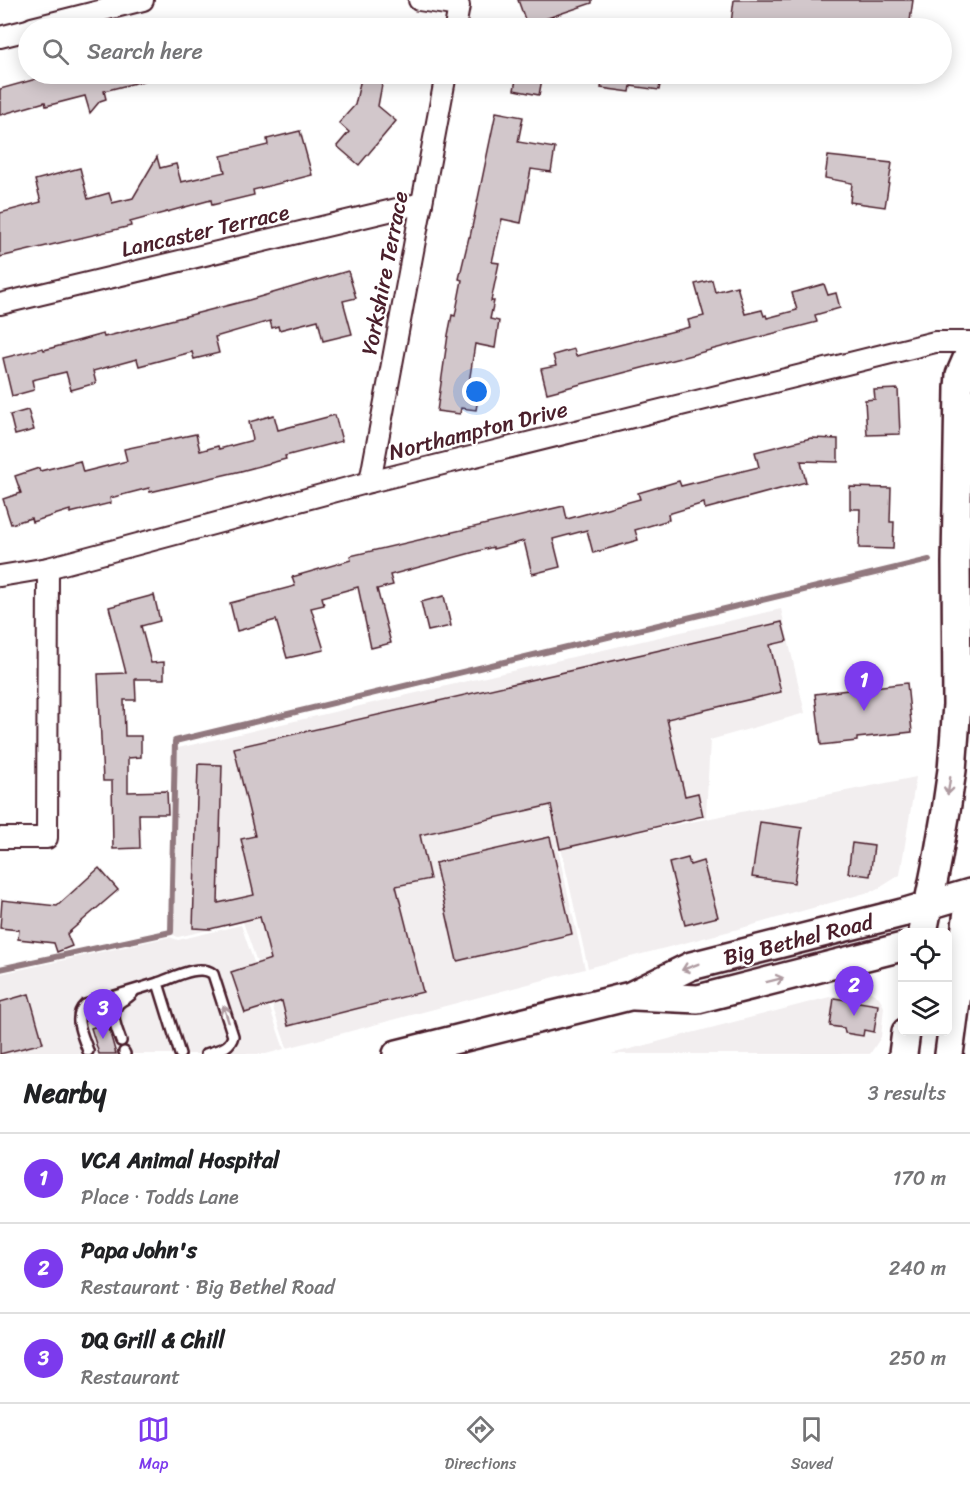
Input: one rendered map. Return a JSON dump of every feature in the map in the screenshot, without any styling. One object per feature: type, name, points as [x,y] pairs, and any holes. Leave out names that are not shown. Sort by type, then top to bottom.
[{"type":"main road","points":[[924,928],[938,857],[954,739],[957,672],[959,388],[960,375],[970,352]]},
{"type":"main road","points":[[949,1054],[961,931],[970,894]]},
{"type":"main road","name":"Big Bethel Road","points":[[397,1054],[630,996],[691,966],[970,894]]},
{"type":"main road","name":"Big Bethel Road","points":[[630,996],[698,999],[898,948]]},
{"type":"main road","points":[[903,1054],[905,1036]]},
{"type":"street","points":[[73,18],[143,0]]},
{"type":"street","points":[[419,0],[459,6],[457,18]]},
{"type":"street","points":[[0,37],[18,32]]},
{"type":"street","name":"Yorkshire Terrace","points":[[370,482],[444,84]]},
{"type":"street","name":"Lancaster Terrace","points":[[0,304],[422,203]]},
{"type":"street","name":"Northampton Drive","points":[[0,576],[48,568],[370,482],[935,342],[970,342]]},
{"type":"street","points":[[0,838],[47,838],[48,568]]},
{"type":"lane","points":[[88,1051],[78,1017],[80,1009],[85,1005],[199,969],[207,969],[213,975],[233,1036],[232,1043],[226,1048],[206,1054]]},
{"type":"lane","points":[[158,983],[180,1054]]},
{"type":"lane","points":[[121,1041],[114,1012],[121,1001],[130,998],[134,991]]},
{"type":"shaded area","points":[[781,609],[805,713],[710,740],[706,817],[557,846],[585,969],[287,1048],[243,922],[178,937],[171,934],[178,748]]},
{"type":"shaded area","points":[[916,777],[900,875],[876,890],[588,968],[561,848]]},
{"type":"shaded area","points":[[241,925],[284,1049],[266,1054],[0,1054],[0,974],[169,937],[178,940]]},
{"type":"shaded area","points":[[864,988],[879,997],[884,1007],[881,1037],[870,1054],[611,1054]]},
{"type":"building","points":[[518,0],[592,0],[592,3],[548,18],[524,18]]},
{"type":"building","points":[[734,0],[913,0],[910,18],[732,18]]},
{"type":"building","points":[[18,84],[131,84],[104,91],[106,99],[100,101],[90,113],[85,96],[46,106],[45,102],[0,115],[0,89]]},
{"type":"building","points":[[360,84],[382,84],[378,106],[396,121],[359,165],[337,146],[349,132],[339,123],[355,105]]},
{"type":"building","points":[[515,84],[541,84],[539,95],[514,90]]},
{"type":"building","points":[[602,84],[660,84],[659,90],[631,86],[630,92],[601,88]]},
{"type":"building","points":[[496,112],[523,117],[518,142],[555,148],[551,172],[531,169],[521,223],[502,219],[492,262],[499,263],[491,301],[494,301],[490,319],[499,321],[495,348],[475,344],[469,392],[479,394],[476,410],[461,408],[460,414],[437,411],[448,335],[452,315],[455,316],[462,280],[459,279]]},
{"type":"building","points":[[300,131],[312,175],[253,190],[254,195],[212,205],[211,200],[130,222],[131,226],[0,257],[0,213],[41,202],[35,180],[80,168],[88,199],[109,193],[112,203],[133,198],[157,157],[160,168],[176,164],[181,182],[225,172],[221,156],[268,145],[267,139]]},
{"type":"building","points":[[828,156],[892,163],[885,207],[850,202],[852,183],[825,178]]},
{"type":"building","points":[[348,271],[356,298],[343,301],[352,334],[323,341],[318,320],[279,330],[278,326],[272,328],[270,321],[215,337],[219,353],[194,359],[192,352],[139,366],[137,359],[93,371],[96,383],[71,390],[66,372],[32,380],[34,390],[12,396],[3,358],[103,334],[104,337],[249,300]]},
{"type":"building","points":[[712,280],[715,292],[737,286],[745,314],[762,310],[767,318],[797,310],[792,293],[824,284],[828,295],[836,293],[840,308],[815,315],[817,322],[547,393],[541,369],[556,366],[553,355],[574,349],[576,356],[690,327],[688,320],[704,316],[695,284]]},
{"type":"building","points":[[898,389],[900,434],[867,435],[865,400],[875,399],[874,390]]},
{"type":"building","points":[[28,410],[34,430],[15,435],[10,415]]},
{"type":"building","points":[[274,415],[278,430],[335,415],[342,441],[285,456],[286,459],[241,471],[150,492],[149,488],[110,498],[111,503],[70,513],[70,510],[32,522],[31,518],[11,524],[3,499],[21,493],[15,476],[39,468],[40,471],[80,461],[83,472],[127,461],[124,449],[196,434],[200,451],[218,446],[219,449],[253,440],[249,422]]},
{"type":"building","points":[[811,438],[838,439],[838,462],[801,461],[806,482],[705,509],[704,503],[668,514],[669,520],[635,530],[638,540],[593,553],[587,530],[553,539],[560,567],[532,574],[524,541],[493,549],[493,547],[390,575],[393,585],[377,589],[391,643],[371,648],[358,587],[322,597],[324,605],[311,608],[324,650],[287,658],[276,620],[237,631],[230,603],[295,586],[292,577],[351,560],[350,556],[564,506],[567,519],[640,499],[638,493],[679,481],[681,486],[759,467],[755,452]]},
{"type":"building","points":[[850,487],[891,488],[890,522],[894,522],[893,549],[859,548],[860,509],[850,509]]},
{"type":"building","points":[[154,595],[160,621],[141,626],[151,663],[164,662],[164,679],[135,679],[136,700],[124,700],[125,736],[141,736],[141,757],[128,758],[128,792],[167,791],[168,814],[139,814],[140,848],[113,849],[112,781],[103,781],[98,674],[126,673],[109,607]]},
{"type":"building","points":[[444,596],[451,626],[428,631],[421,602]]},
{"type":"building","points":[[782,622],[787,641],[770,645],[781,692],[667,719],[685,796],[698,793],[703,816],[560,849],[551,805],[420,835],[430,879],[396,886],[423,992],[288,1026],[282,1001],[245,1013],[231,972],[271,959],[260,917],[210,929],[193,928],[198,764],[222,765],[218,903],[254,895],[241,839],[255,836],[234,748]]},
{"type":"building","points":[[907,683],[912,732],[857,738],[857,741],[821,745],[815,694]]},
{"type":"building","points":[[760,822],[802,828],[794,883],[752,877]]},
{"type":"building","points":[[550,837],[572,934],[457,961],[435,863]]},
{"type":"building","points":[[852,843],[874,846],[870,876],[848,873]]},
{"type":"building","points":[[688,858],[690,865],[703,861],[718,917],[685,925],[669,863]]},
{"type":"building","points":[[99,868],[118,890],[67,934],[72,946],[57,952],[54,943],[18,939],[19,930],[0,928],[2,900],[57,906]]},
{"type":"building","points":[[29,994],[43,1043],[0,1054],[0,1002]]},
{"type":"building","points":[[834,998],[878,1005],[874,1032],[864,1030],[863,1036],[845,1033],[844,1028],[830,1026]]},
{"type":"building","points":[[107,1023],[116,1054],[99,1054],[91,1028]]},
{"type":"waterway","points":[[0,969],[171,932],[175,741],[929,560]]},
{"type":"place","name":"VCA Animal Hospital","points":[[864,711]]},
{"type":"place","name":"Papa John's","points":[[854,1016]]},
{"type":"place","name":"DQ Grill & Chill","points":[[103,1039]]}]
